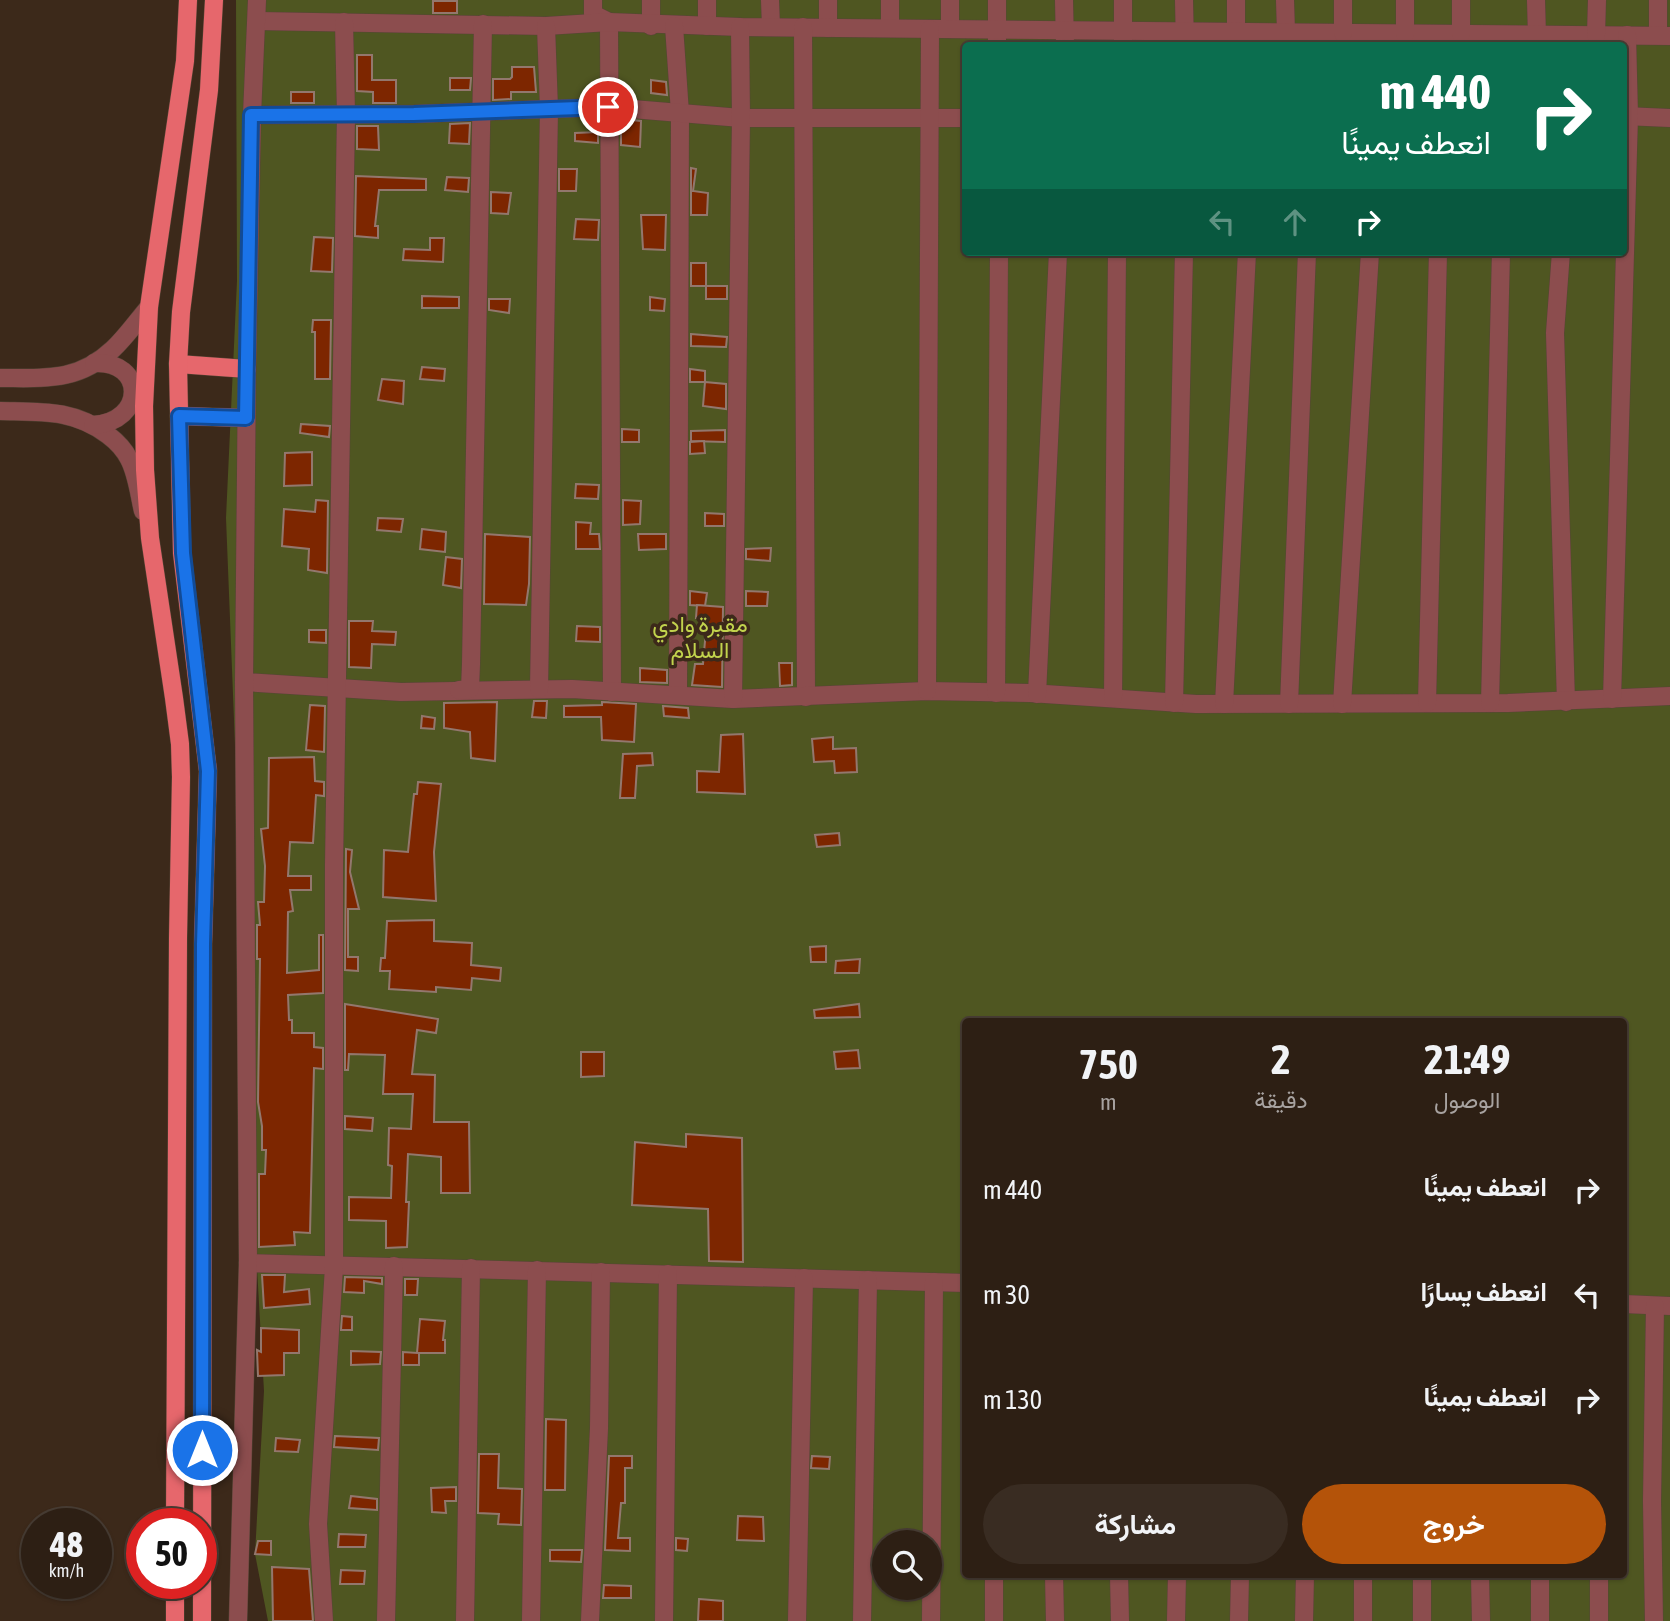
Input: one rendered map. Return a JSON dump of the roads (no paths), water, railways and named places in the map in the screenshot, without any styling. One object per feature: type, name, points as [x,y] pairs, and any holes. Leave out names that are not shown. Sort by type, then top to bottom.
[{"type":"main road","points":[[175,1508],[181,777],[180,744],[150,538],[144,406],[149,307],[182,82],[188,0]]},
{"type":"main road","points":[[202,1621],[203,944],[208,771],[183,553],[178,364],[181,312],[209,90],[214,0]]},
{"type":"main road","points":[[182,82],[184,88],[196,95],[209,90]]},
{"type":"main road","points":[[173,147],[186,140],[199,147],[202,154]]},
{"type":"main road","points":[[178,364],[247,369]]},
{"type":"main road","points":[[179,416],[246,418]]},
{"type":"main road","points":[[163,624],[169,628],[183,627],[190,615]]},
{"type":"main road","points":[[172,683],[175,677],[187,673],[198,680]]},
{"type":"main road","points":[[175,1599],[175,1621]]},
{"type":"street","points":[[238,1621],[248,1263],[244,682],[246,418],[251,115],[257,0]]},
{"type":"street","points":[[593,0],[593,14],[609,22]]},
{"type":"street","points":[[651,0],[651,26]]},
{"type":"street","points":[[706,0],[706,26]]},
{"type":"street","points":[[770,0],[771,27]]},
{"type":"street","points":[[828,0],[828,28]]},
{"type":"street","points":[[890,0],[890,28]]},
{"type":"street","points":[[950,0],[950,29]]},
{"type":"street","points":[[997,0],[997,37]]},
{"type":"street","points":[[1065,0],[1065,38]]},
{"type":"street","points":[[1123,0],[1123,38]]},
{"type":"street","points":[[1184,0],[1184,38]]},
{"type":"street","points":[[1236,0],[1248,36]]},
{"type":"street","points":[[1285,0],[1286,32]]},
{"type":"street","points":[[1343,0],[1343,33]]},
{"type":"street","points":[[1405,0],[1405,34]]},
{"type":"street","points":[[1461,0],[1461,34]]},
{"type":"street","points":[[1536,0],[1536,36]]},
{"type":"street","points":[[1596,35],[1597,0]]},
{"type":"street","points":[[257,21],[546,26],[609,22],[651,26],[950,29],[997,37],[1065,38],[1184,38],[1286,32],[1311,39],[1343,33],[1383,39],[1405,34],[1441,40],[1461,34],[1508,40],[1536,36],[1664,36],[1658,0]]},
{"type":"street","points":[[324,1621],[318,1524],[334,1267],[337,689],[346,114],[344,22]]},
{"type":"street","points":[[609,22],[612,692]]},
{"type":"street","points":[[454,691],[470,689],[484,24]]},
{"type":"street","points":[[539,689],[549,109],[546,26]]},
{"type":"street","points":[[674,26],[680,113],[678,695]]},
{"type":"street","points":[[733,699],[740,27]]},
{"type":"street","points":[[803,27],[806,697]]},
{"type":"street","points":[[927,691],[930,29]]},
{"type":"street","points":[[1627,35],[1627,116],[1670,118]]},
{"type":"street","points":[[251,115],[481,113],[608,107],[741,118],[962,118]]},
{"type":"street","points":[[996,694],[999,256]]},
{"type":"street","points":[[1037,694],[1058,256]]},
{"type":"street","points":[[1113,698],[1117,256]]},
{"type":"street","points":[[1174,703],[1184,256]]},
{"type":"street","points":[[1224,704],[1247,256]]},
{"type":"street","points":[[1289,704],[1307,256]]},
{"type":"street","points":[[1342,704],[1370,256]]},
{"type":"street","points":[[1427,703],[1438,256]]},
{"type":"street","points":[[1490,703],[1501,256]]},
{"type":"street","points":[[1561,256],[1555,333],[1566,702]]},
{"type":"street","points":[[1612,699],[1623,256]]},
{"type":"street","points":[[0,378],[57,377],[84,371],[114,349],[149,307]]},
{"type":"street","points":[[93,425],[120,419],[132,401],[129,377],[124,370],[107,362],[94,363]]},
{"type":"street","points":[[0,411],[61,413],[93,425],[116,441],[129,458],[150,538]]},
{"type":"street","points":[[244,682],[337,689],[539,689],[733,699],[927,691],[1224,704],[1566,702],[1670,696]]},
{"type":"street","points":[[248,1263],[962,1283]]},
{"type":"street","points":[[386,1621],[394,1266]]},
{"type":"street","points":[[465,1621],[471,1268]]},
{"type":"street","points":[[531,1621],[537,1270]]},
{"type":"street","points":[[590,1621],[599,1428],[601,1272]]},
{"type":"street","points":[[663,1621],[668,1274]]},
{"type":"street","points":[[797,1621],[804,1278]]},
{"type":"street","points":[[862,1621],[868,1280]]},
{"type":"street","points":[[931,1621],[934,1282]]},
{"type":"street","points":[[1627,1304],[1663,1306],[1652,1501],[1654,1621]]},
{"type":"street","points":[[994,1578],[994,1621]]},
{"type":"street","points":[[1054,1578],[1055,1621]]},
{"type":"street","points":[[1119,1578],[1120,1621]]},
{"type":"street","points":[[1176,1621],[1177,1578]]},
{"type":"street","points":[[1239,1621],[1240,1578]]},
{"type":"street","points":[[1304,1621],[1305,1578]]},
{"type":"street","points":[[1363,1578],[1363,1621]]},
{"type":"street","points":[[1422,1578],[1422,1621]]},
{"type":"street","points":[[1480,1578],[1480,1621]]},
{"type":"street","points":[[1540,1578],[1540,1621]]},
{"type":"street","points":[[1599,1578],[1599,1621]]},
{"type":"park label","name":"مقبرة وادي السلام","points":[[700,637]]}]
